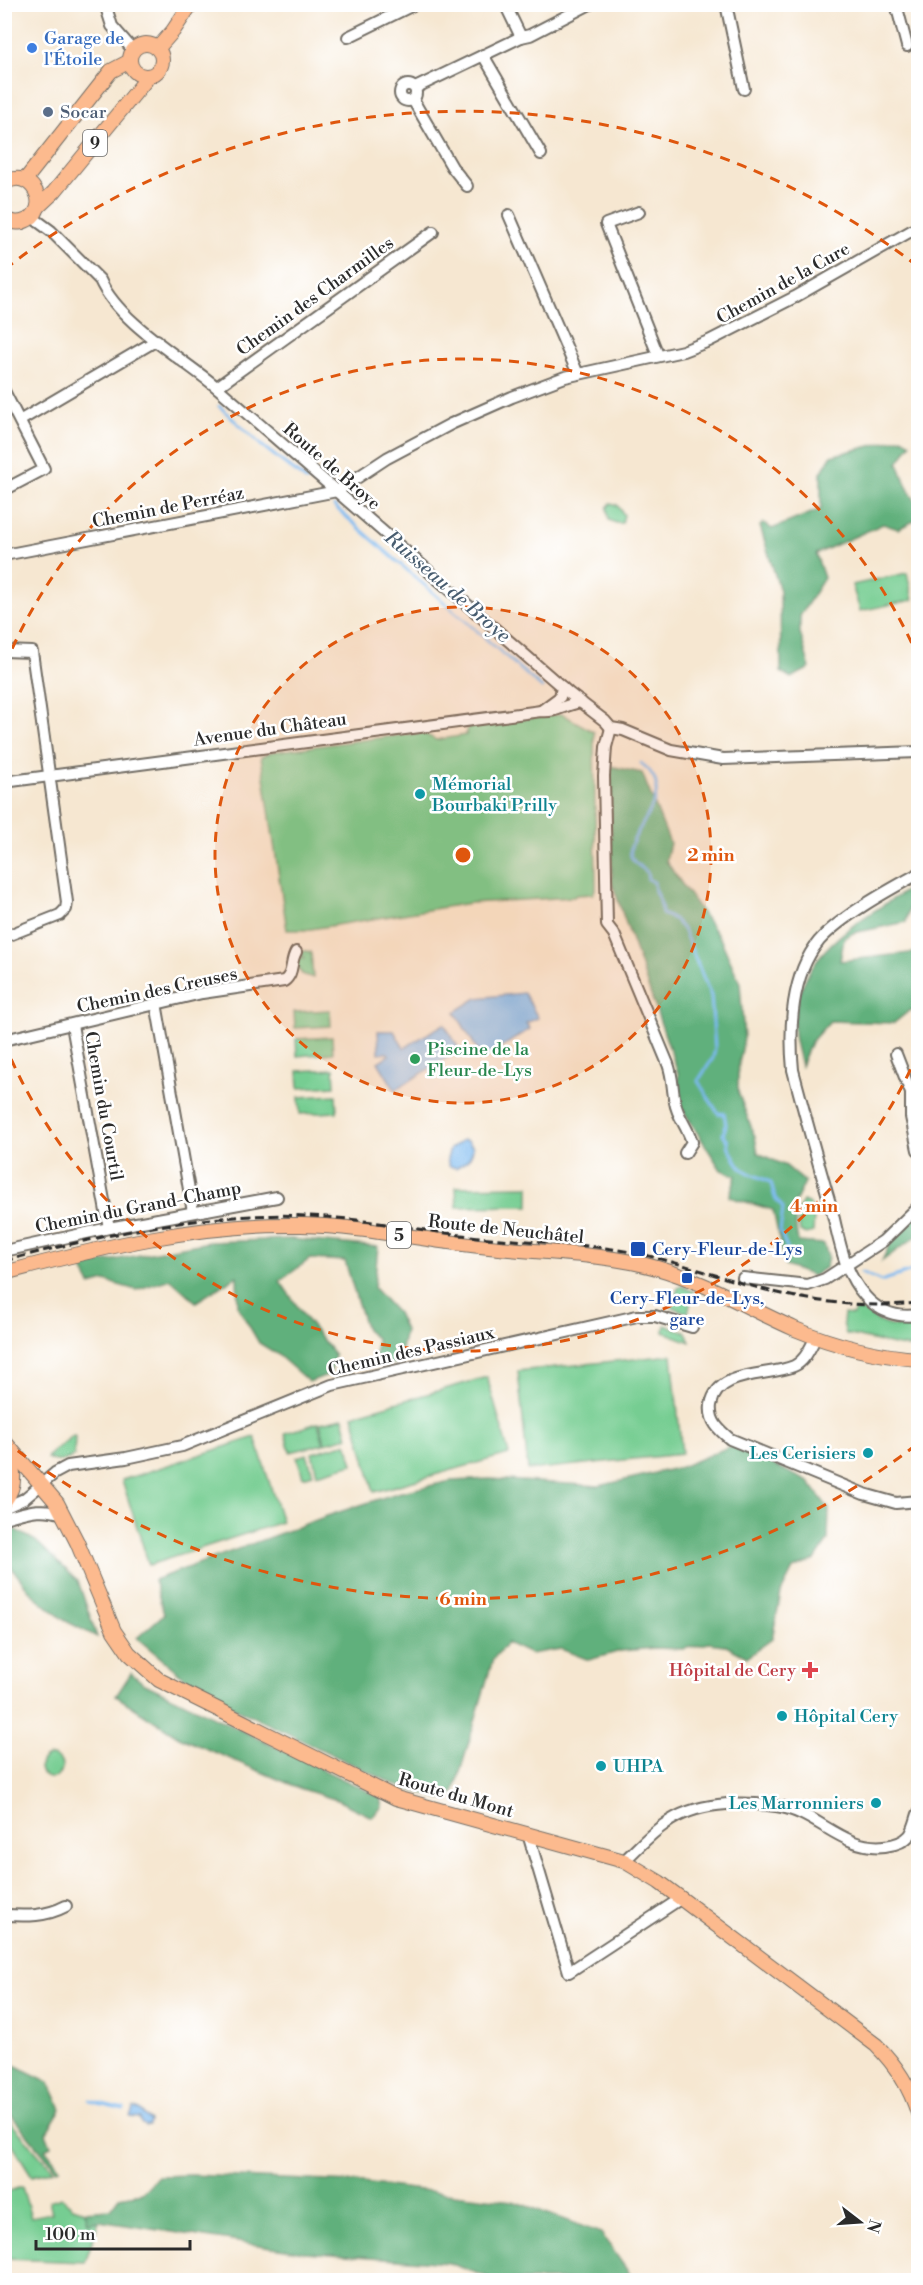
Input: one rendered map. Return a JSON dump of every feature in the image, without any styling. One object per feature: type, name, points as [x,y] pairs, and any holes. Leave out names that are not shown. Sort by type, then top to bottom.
[{"type":"main road","points":[[158,48],[173,31],[191,4]]},
{"type":"main road","name":"9","points":[[25,180],[111,71],[131,55],[140,44],[150,44],[158,48],[162,56],[162,65],[157,72],[149,76],[35,212]]},
{"type":"main road","points":[[131,55],[136,72],[149,76]]},
{"type":"main road","points":[[4,184],[8,181],[25,180],[35,188],[39,197],[35,212],[20,223],[4,218]]},
{"type":"main road","name":"Route de Neuchâtel","points":[[4,1273],[88,1251],[164,1235],[234,1226],[303,1225],[630,1262],[699,1282],[816,1337],[900,1358],[918,1359]]},
{"type":"main road","points":[[4,1442],[13,1465],[15,1479],[11,1493],[4,1502]]},
{"type":"main road","name":"Route du Mont","points":[[4,1442],[42,1483],[63,1514],[114,1631],[129,1653],[159,1680],[396,1798],[624,1861],[659,1882],[876,2046],[902,2076],[914,2098],[918,2113]]},
{"type":"street","points":[[105,4],[112,26],[131,55]]},
{"type":"street","points":[[348,37],[415,4]]},
{"type":"street","points":[[505,4],[521,37]]},
{"type":"street","points":[[466,186],[452,167],[413,100],[417,93],[415,88],[521,37],[530,35],[590,4]]},
{"type":"street","points":[[726,4],[744,89]]},
{"type":"street","points":[[896,4],[907,46]]},
{"type":"street","points":[[483,56],[541,154]]},
{"type":"street","name":"Route de Broye","points":[[35,212],[100,280],[115,303],[156,340],[217,387],[611,728],[623,730],[671,750],[723,759],[918,752]]},
{"type":"street","points":[[639,212],[606,224],[658,355]]},
{"type":"street","points":[[508,215],[578,374]]},
{"type":"street","name":"Chemin de la Cure","points":[[337,491],[387,458],[451,424],[512,397],[578,374],[683,351],[718,337],[795,297],[918,227]]},
{"type":"street","name":"Chemin des Charmilles","points":[[217,387],[433,232]]},
{"type":"street","points":[[21,420],[156,340]]},
{"type":"street","points":[[4,392],[21,420],[44,469],[4,490]]},
{"type":"street","name":"Chemin de Perréaz","points":[[4,555],[337,491]]},
{"type":"street","points":[[4,651],[32,652],[67,902],[66,909],[60,915],[4,937]]},
{"type":"street","points":[[541,711],[556,701],[562,693],[562,687]]},
{"type":"street","name":"Avenue du Château","points":[[4,782],[554,711],[567,704],[581,702]]},
{"type":"street","points":[[611,728],[606,747],[604,776],[607,925],[614,934],[668,1064],[672,1076],[675,1103],[692,1142],[685,1154]]},
{"type":"street","points":[[918,873],[850,916],[819,942],[803,969],[796,995],[792,1032],[793,1070],[846,1267],[864,1296],[875,1306],[888,1313],[918,1316]]},
{"type":"street","name":"Chemin des Creuses","points":[[4,1040],[202,993],[284,981],[291,975],[292,958],[296,952]]},
{"type":"street","points":[[156,1003],[193,1212]]},
{"type":"street","name":"Chemin du Courtil","points":[[72,1025],[109,1228]]},
{"type":"street","points":[[896,1054],[911,1093],[911,1117],[918,1150]]},
{"type":"street","name":"Chemin du Grand-Champ","points":[[4,1251],[109,1228],[277,1197]]},
{"type":"street","points":[[743,1278],[808,1285],[826,1279],[883,1241],[918,1207]]},
{"type":"street","name":"Chemin des Passiaux","points":[[4,1508],[24,1499],[55,1473],[68,1466],[126,1458],[182,1446],[342,1382],[638,1316],[655,1316],[693,1327]]},
{"type":"street","points":[[816,1337],[801,1361],[793,1366],[741,1377],[720,1387],[711,1403],[713,1421],[718,1430],[730,1439],[864,1494],[896,1503],[918,1502]]},
{"type":"street","points":[[4,1518],[40,1509],[63,1514]]},
{"type":"street","points":[[624,1861],[665,1824],[686,1812],[718,1805],[748,1803],[779,1806],[801,1813],[853,1843],[871,1848],[914,1839],[918,1814]]},
{"type":"street","points":[[528,1834],[569,1972],[680,1899]]},
{"type":"street","points":[[4,1915],[38,1916],[52,1913],[66,1906]]},
{"type":"green space","points":[[902,438],[911,443],[898,463],[907,487],[918,505],[918,519],[898,529],[883,524],[816,554],[824,578],[800,616],[800,633],[810,668],[791,678],[781,672],[780,591],[760,526],[764,523],[772,529],[821,509],[821,473],[831,456]]},
{"type":"green space","points":[[611,503],[617,505],[624,515],[622,523],[609,520],[607,508]]},
{"type":"green space","points":[[907,573],[913,600],[860,611],[852,585]]},
{"type":"green space","points":[[562,714],[594,732],[596,887],[593,894],[470,903],[305,930],[287,930],[261,757],[271,752],[409,734],[423,733],[436,740],[466,735],[468,726]]},
{"type":"green space","points":[[610,766],[642,773],[670,843],[666,861],[721,940],[740,983],[744,1038],[738,1070],[738,1092],[755,1137],[758,1153],[786,1166],[805,1182],[793,1207],[798,1242],[824,1244],[828,1256],[826,1267],[813,1276],[785,1266],[773,1210],[729,1197],[736,1176],[721,1170],[679,1104],[678,1073],[612,883]]},
{"type":"green space","points":[[918,885],[918,898],[911,900],[906,922],[853,933],[844,939],[840,961],[918,952],[918,1009],[909,1011],[894,1023],[830,1021],[811,1042],[801,1066],[794,1034],[796,1007],[803,984],[814,963],[847,930]]},
{"type":"green space","points":[[305,951],[311,952],[313,978],[302,974],[296,966],[298,955],[303,959],[304,957],[299,954]]},
{"type":"green space","points":[[330,1010],[331,1026],[295,1028],[294,1012]]},
{"type":"green space","points":[[332,1037],[333,1053],[297,1056],[296,1039]]},
{"type":"green space","points":[[334,1069],[335,1086],[299,1088],[298,1071]]},
{"type":"green space","points":[[336,1095],[337,1112],[300,1114],[299,1097]]},
{"type":"green space","points":[[529,1186],[529,1206],[457,1207],[456,1187]]},
{"type":"green space","points":[[803,1201],[810,1204],[814,1217],[813,1232],[806,1234],[800,1231],[797,1213]]},
{"type":"green space","points":[[918,1214],[918,1235],[882,1261],[891,1241]]},
{"type":"green space","points":[[291,1239],[378,1247],[374,1288],[397,1313],[405,1330],[398,1364],[374,1363],[377,1339],[366,1330],[345,1261],[310,1259],[280,1281],[306,1319],[335,1355],[330,1374],[309,1382],[277,1354],[259,1343],[238,1307],[237,1276],[196,1302],[170,1279],[136,1290],[105,1281],[90,1285],[82,1266],[209,1242]]},
{"type":"green space","points":[[682,1286],[694,1292],[688,1313],[671,1307],[678,1288]]},
{"type":"green space","points":[[855,1310],[889,1325],[918,1326],[918,1348],[898,1346],[846,1334],[843,1323],[844,1314],[853,1315]]},
{"type":"green space","points":[[665,1325],[686,1332],[690,1342],[664,1332]]},
{"type":"green space","points":[[672,1355],[682,1454],[528,1470],[518,1371]]},
{"type":"green space","points":[[487,1377],[509,1454],[374,1492],[353,1415]]},
{"type":"green space","points":[[343,1418],[348,1437],[325,1443],[320,1423]]},
{"type":"green space","points":[[318,1423],[324,1444],[290,1452],[285,1433]]},
{"type":"green space","points":[[75,1436],[74,1456],[61,1461],[47,1458],[70,1437]]},
{"type":"green space","points":[[255,1437],[282,1522],[149,1565],[122,1480]]},
{"type":"green space","points":[[347,1443],[353,1464],[317,1474],[312,1453]]},
{"type":"green space","points":[[733,1445],[809,1482],[829,1509],[828,1540],[815,1560],[793,1569],[781,1593],[772,1639],[747,1657],[724,1645],[709,1643],[683,1649],[654,1648],[621,1651],[589,1660],[561,1649],[530,1654],[507,1643],[493,1659],[454,1793],[446,1800],[398,1786],[203,1693],[137,1638],[164,1614],[154,1580],[327,1516],[397,1493],[451,1481],[490,1479],[599,1486],[681,1467]]},
{"type":"green space","points":[[307,1454],[313,1474],[303,1477],[297,1457]]},
{"type":"green space","points":[[5,1525],[36,1541],[78,1581],[97,1637],[64,1620],[31,1593],[5,1559]]},
{"type":"green space","points":[[131,1673],[143,1683],[380,1797],[382,1807],[372,1817],[337,1800],[299,1788],[179,1737],[116,1696]]},
{"type":"green space","points":[[51,1756],[59,1759],[62,1767],[59,1775],[51,1778],[43,1775],[40,1767],[43,1759]]},
{"type":"green space","points":[[4,2060],[49,2082],[61,2109],[46,2133],[51,2146],[45,2149],[60,2168],[56,2169],[5,2108]]},
{"type":"green space","points":[[5,2116],[53,2170],[32,2176],[5,2133]]},
{"type":"green space","points":[[192,2175],[354,2182],[513,2201],[601,2233],[634,2280],[496,2280],[449,2263],[305,2252],[99,2221],[88,2223],[85,2211],[110,2209],[119,2197],[142,2193],[158,2176]]},
{"type":"green space","points":[[22,2187],[31,2217],[52,2213],[49,2201],[61,2197],[73,2207],[85,2211],[89,2223],[99,2221],[85,2262],[5,2259],[5,2192]]},
{"type":"water","points":[[524,993],[538,1018],[526,1023],[530,1029],[483,1059],[455,1012],[477,998]]},
{"type":"water","name":"Piscine de la Fleur-de-Lys","points":[[444,1024],[460,1050],[395,1090],[378,1062],[389,1055],[379,1053],[378,1031],[394,1031],[404,1048]]},
{"type":"water","points":[[463,1140],[468,1141],[473,1147],[471,1154],[456,1168],[449,1166],[447,1159],[450,1149]]},
{"type":"water","points":[[133,2108],[138,2109],[150,2121],[149,2125],[145,2126],[141,2123],[140,2118],[130,2117]]},
{"type":"waterway","name":"Ruisseau de Broye","points":[[219,406],[261,445],[307,481]]},
{"type":"waterway","name":"Ruisseau de Broye","points":[[334,506],[542,688]]},
{"type":"waterway","name":"Ruisseau de Broye","points":[[641,763],[650,772],[656,784],[656,796],[630,852],[634,862],[647,872],[648,879],[654,882],[662,914],[674,919],[683,929],[711,996],[715,1048],[713,1058],[698,1081],[719,1114],[724,1113],[726,1125],[723,1135],[740,1167],[771,1183],[775,1198],[783,1208],[780,1232],[788,1250]]},
{"type":"waterway","name":"Ruisseau de Broye","points":[[861,1272],[881,1281],[912,1271],[918,1272]]},
{"type":"waterway","points":[[90,2101],[124,2109]]},
{"type":"railway","points":[[4,1261],[116,1234],[192,1221],[269,1215],[307,1216],[350,1219],[479,1237],[631,1252],[766,1290],[823,1301],[861,1305],[918,1303]]},
{"type":"place","name":"Garage de l'Étoile","points":[[32,48]]},
{"type":"place","name":"Socar","points":[[48,112]]},
{"type":"place","name":"Mémorial Bourbaki Prilly","points":[[420,794]]},
{"type":"place","name":"Piscine de la Fleur-de-Lys","points":[[415,1059]]},
{"type":"place","name":"Cery-Fleur-de-Lys","points":[[638,1249]]},
{"type":"place","name":"Cery-Fleur-de-Lys, gare","points":[[687,1278]]},
{"type":"place","name":"Les Cerisiers","points":[[868,1453]]},
{"type":"place","name":"Hôpital de Cery","points":[[810,1670]]},
{"type":"place","name":"Hôpital Cery","points":[[782,1716]]},
{"type":"place","name":"UHPA","points":[[601,1766]]},
{"type":"place","name":"Les Marronniers","points":[[876,1803]]}]
